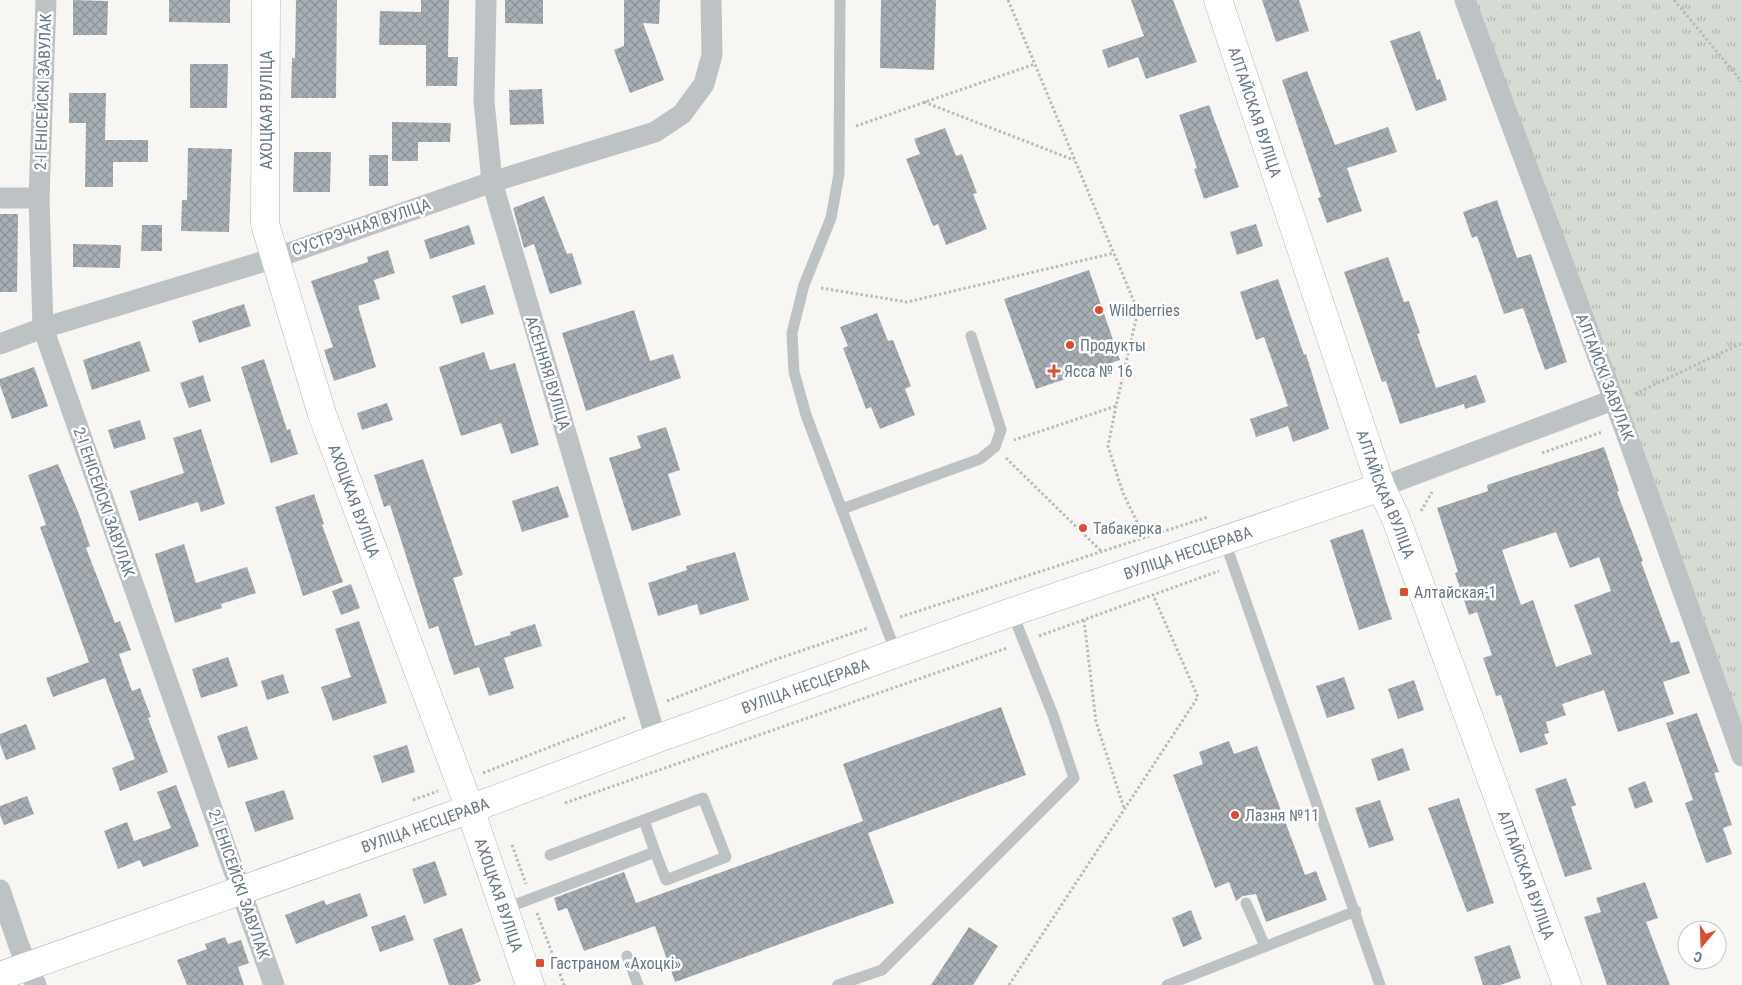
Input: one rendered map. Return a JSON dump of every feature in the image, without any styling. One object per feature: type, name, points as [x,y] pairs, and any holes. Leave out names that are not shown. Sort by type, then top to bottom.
[{"type":"main road","name":"АХОЦКАЯ ВУЛІЦА","points":[[266,0],[265,224],[274,258],[322,414],[470,809],[530,985]]},
{"type":"main road","name":"АЛТАЙСКАЯ ВУЛІЦА","points":[[1218,0],[1381,486],[1402,536],[1568,985]]},
{"type":"main road","name":"ВУЛІЦА НЕСЦЕРАВА","points":[[0,976],[32,976],[242,890],[470,809],[656,739],[1012,612],[1381,486]]},
{"type":"street","name":"2-І ЕНІСЕЙСКІ ЗАВУЛАК","points":[[46,0],[39,198],[43,328],[274,985]]},
{"type":"street","name":"АСЕННЯЯ ВУЛІЦА","points":[[486,0],[484,101],[492,182],[656,739]]},
{"type":"street","name":"СУСТРЭЧНАЯ ВУЛІЦА","points":[[0,344],[43,328],[274,258],[492,182],[655,132],[682,114],[704,84],[712,55],[711,0]]},
{"type":"street","name":"АЛТАЙСКІ ЗАВУЛАК","points":[[1465,0],[1742,756]]},
{"type":"street","points":[[0,198],[39,198]]},
{"type":"street","name":"ВУЛІЦА НЕСЦЕРАВА","points":[[1381,486],[1613,400]]},
{"type":"street","points":[[0,890],[32,976]]},
{"type":"lane","points":[[840,0],[839,174],[831,218],[804,285],[792,333],[794,372],[806,415],[896,653]]},
{"type":"lane","points":[[842,509],[980,459],[995,447],[1002,430],[971,336]]},
{"type":"lane","points":[[1224,539],[1356,911],[1380,985]]},
{"type":"lane","points":[[838,985],[882,970],[1074,778],[1025,642],[1012,612]]},
{"type":"lane","points":[[550,855],[703,798],[726,858],[666,880],[644,820]]},
{"type":"lane","points":[[504,909],[655,852]]},
{"type":"lane","points":[[1246,903],[1265,946]]},
{"type":"lane","points":[[1167,985],[1356,911]]},
{"type":"lane","points":[[628,956],[638,985]]},
{"type":"path","points":[[1008,0],[1138,311],[1108,446],[1123,493],[1144,536]]},
{"type":"path","points":[[1674,0],[1742,82]]},
{"type":"path","points":[[839,132],[923,101],[1035,64]]},
{"type":"path","points":[[923,101],[1075,160]]},
{"type":"path","points":[[804,285],[908,302],[1114,253]]},
{"type":"path","points":[[1613,400],[1644,390],[1742,343]]},
{"type":"path","points":[[1101,551],[995,447],[1116,406]]},
{"type":"path","points":[[559,805],[1025,642],[1234,566]]},
{"type":"path","points":[[1009,985],[1198,697],[1153,595]]},
{"type":"path","points":[[1084,620],[1096,722],[1124,809]]},
{"type":"green space","points":[[1464,0],[1742,0],[1742,767]]},
{"type":"building","points":[[73,0],[108,1],[107,35],[73,35]]},
{"type":"building","points":[[169,0],[230,0],[230,23],[169,22]]},
{"type":"building","points":[[296,0],[337,0],[336,98],[291,98],[292,58],[295,58]]},
{"type":"building","points":[[421,0],[449,0],[448,57],[458,57],[457,86],[426,86],[426,45],[379,45],[380,11],[421,12]]},
{"type":"building","points":[[505,0],[543,0],[543,24],[505,23]]},
{"type":"building","points":[[624,0],[660,0],[659,24],[643,23],[664,80],[630,93],[614,50],[624,46]]},
{"type":"building","points":[[881,0],[936,0],[934,70],[880,68]]},
{"type":"building","points":[[1131,0],[1173,0],[1197,62],[1146,79],[1138,57],[1108,68],[1102,50],[1144,36]]},
{"type":"building","points":[[1262,0],[1299,0],[1309,31],[1276,42]]},
{"type":"building","points":[[1420,31],[1437,80],[1440,79],[1447,100],[1416,111],[1390,41]]},
{"type":"building","points":[[190,64],[228,64],[227,108],[190,108]]},
{"type":"building","points":[[1307,71],[1335,145],[1388,127],[1397,152],[1347,168],[1362,211],[1327,223],[1318,198],[1321,197],[1282,80]]},
{"type":"building","points":[[542,89],[544,124],[510,125],[509,90]]},
{"type":"building","points":[[69,93],[106,93],[105,140],[148,140],[148,162],[113,162],[113,187],[85,187],[86,123],[69,123]]},
{"type":"building","points":[[1209,105],[1239,187],[1204,199],[1194,169],[1197,168],[1179,115]]},
{"type":"building","points":[[392,122],[451,123],[450,142],[418,142],[418,161],[392,161]]},
{"type":"building","points":[[945,128],[956,156],[962,154],[977,193],[973,194],[987,229],[946,245],[938,224],[933,226],[906,159],[920,154],[914,139]]},
{"type":"building","points":[[188,148],[232,149],[229,232],[181,231],[182,200],[187,200]]},
{"type":"building","points":[[294,152],[331,152],[330,192],[293,192]]},
{"type":"building","points":[[369,155],[388,155],[388,186],[369,186]]},
{"type":"building","points":[[544,196],[567,254],[572,253],[582,284],[550,294],[534,244],[524,248],[513,208]]},
{"type":"building","points":[[1497,200],[1517,258],[1531,254],[1567,362],[1545,370],[1523,308],[1504,314],[1477,236],[1472,238],[1463,212]]},
{"type":"building","points":[[0,214],[18,214],[17,292],[0,292]]},
{"type":"building","points":[[1256,224],[1263,246],[1237,255],[1230,232]]},
{"type":"building","points":[[142,225],[162,225],[162,251],[141,251]]},
{"type":"building","points":[[469,225],[475,244],[430,259],[424,240]]},
{"type":"building","points":[[73,244],[121,245],[120,268],[73,267]]},
{"type":"building","points":[[388,250],[395,273],[374,280],[380,299],[358,306],[376,367],[334,381],[324,350],[333,347],[311,281],[368,262],[367,257]]},
{"type":"building","points":[[1388,257],[1404,302],[1409,301],[1420,333],[1417,334],[1436,388],[1476,375],[1486,402],[1465,409],[1464,404],[1400,424],[1386,381],[1382,382],[1344,272]]},
{"type":"building","points":[[1089,270],[1120,360],[1036,389],[1004,299]]},
{"type":"building","points":[[1278,279],[1304,355],[1306,354],[1329,429],[1293,442],[1288,426],[1256,437],[1250,419],[1288,406],[1264,337],[1256,340],[1240,292]]},
{"type":"building","points":[[485,285],[494,314],[461,324],[452,296]]},
{"type":"building","points":[[244,304],[251,326],[199,343],[192,321]]},
{"type":"building","points":[[634,310],[650,361],[673,354],[681,378],[586,411],[562,333]]},
{"type":"building","points":[[877,313],[888,341],[893,340],[911,386],[905,389],[915,415],[880,429],[871,407],[866,409],[843,348],[848,346],[840,327]]},
{"type":"building","points":[[140,341],[150,371],[92,390],[83,360]]},
{"type":"building","points":[[484,352],[490,370],[515,363],[539,445],[511,454],[501,423],[461,436],[439,367]]},
{"type":"building","points":[[264,359],[287,430],[290,429],[298,454],[271,463],[241,367]]},
{"type":"building","points":[[34,367],[48,406],[12,419],[0,385],[0,379]]},
{"type":"building","points":[[203,375],[211,401],[189,408],[180,383]]},
{"type":"building","points":[[387,403],[393,420],[362,430],[357,413]]},
{"type":"building","points":[[140,420],[146,439],[114,449],[108,430]]},
{"type":"building","points":[[666,427],[680,470],[668,474],[681,515],[632,531],[609,458],[641,448],[637,436]]},
{"type":"building","points":[[201,429],[225,504],[201,512],[198,502],[139,521],[130,491],[184,473],[173,438]]},
{"type":"building","points":[[1604,447],[1619,491],[1617,492],[1671,643],[1679,641],[1690,673],[1663,682],[1674,714],[1618,732],[1604,690],[1562,704],[1566,715],[1546,722],[1549,733],[1544,734],[1548,744],[1520,753],[1501,695],[1496,696],[1483,658],[1492,655],[1477,612],[1469,615],[1455,573],[1458,572],[1437,508],[1488,491],[1487,485]],"holes":[[[1556,532],[1570,568],[1599,557],[1611,591],[1574,605],[1592,654],[1556,667],[1533,600],[1521,605],[1502,550]]]},
{"type":"building","points":[[423,459],[463,575],[453,578],[475,646],[511,635],[510,632],[535,624],[542,646],[504,658],[514,688],[489,696],[479,667],[454,675],[438,626],[429,629],[390,505],[384,507],[374,475]]},
{"type":"building","points":[[58,464],[79,514],[90,546],[86,548],[115,623],[120,621],[131,650],[119,654],[132,691],[140,688],[151,717],[148,718],[168,772],[120,791],[112,768],[135,759],[105,678],[53,697],[46,678],[89,662],[40,527],[46,525],[28,475]]},
{"type":"building","points":[[558,486],[569,517],[522,532],[512,501]]},
{"type":"building","points":[[314,494],[324,524],[322,525],[343,582],[303,596],[275,507]]},
{"type":"building","points":[[1363,529],[1392,619],[1359,630],[1330,540]]},
{"type":"building","points":[[184,544],[196,583],[247,567],[256,593],[221,604],[222,608],[175,623],[155,554]]},
{"type":"building","points":[[735,552],[749,600],[700,615],[697,604],[658,616],[648,583],[687,570],[686,566]]},
{"type":"building","points":[[351,584],[360,608],[341,615],[332,591]]},
{"type":"building","points":[[359,621],[387,703],[333,721],[321,687],[351,677],[335,629]]},
{"type":"building","points":[[228,657],[238,686],[201,698],[192,669]]},
{"type":"building","points":[[283,674],[289,693],[267,700],[261,681]]},
{"type":"building","points":[[1344,677],[1355,709],[1327,718],[1316,686]]},
{"type":"building","points":[[1414,680],[1424,710],[1398,719],[1388,689]]},
{"type":"building","points":[[1001,707],[1026,775],[868,833],[894,903],[675,982],[655,926],[584,951],[567,908],[558,911],[554,898],[624,872],[636,903],[863,821],[843,764]]},
{"type":"building","points":[[1697,713],[1719,772],[1714,773],[1732,825],[1723,828],[1732,854],[1706,863],[1685,803],[1693,800],[1666,723]]},
{"type":"building","points":[[26,724],[36,749],[6,760],[0,744],[0,734]]},
{"type":"building","points":[[247,726],[258,759],[228,768],[217,736]]},
{"type":"building","name":"Лазня №11","points":[[1229,741],[1234,754],[1257,746],[1305,875],[1316,871],[1327,900],[1266,922],[1256,894],[1243,896],[1236,901],[1229,882],[1215,888],[1173,775],[1203,764],[1199,752]]},
{"type":"building","points":[[407,745],[415,772],[382,783],[373,756]]},
{"type":"building","points":[[1403,748],[1410,770],[1378,781],[1371,759]]},
{"type":"building","points":[[1566,778],[1576,805],[1571,807],[1592,869],[1565,877],[1535,789]]},
{"type":"building","points":[[1645,781],[1653,802],[1635,809],[1628,788]]},
{"type":"building","points":[[176,785],[199,846],[143,867],[140,860],[118,869],[104,831],[127,822],[134,841],[171,828],[157,792]]},
{"type":"building","points":[[284,790],[294,819],[255,832],[245,802]]},
{"type":"building","points":[[27,796],[34,814],[4,825],[0,815],[0,806]]},
{"type":"building","points":[[1459,798],[1494,903],[1467,912],[1428,808]]},
{"type":"building","points":[[1380,800],[1394,840],[1369,848],[1355,808]]},
{"type":"building","points":[[435,861],[447,895],[424,904],[412,869]]},
{"type":"building","points":[[1645,882],[1658,918],[1646,922],[1670,985],[1607,985],[1584,917],[1601,912],[1596,898]]},
{"type":"building","points":[[360,893],[368,916],[296,944],[285,915],[324,900],[326,905]]},
{"type":"building","points":[[1191,910],[1202,939],[1183,947],[1172,918]]},
{"type":"building","points":[[405,915],[414,940],[380,952],[371,927]]},
{"type":"building","points":[[969,927],[998,946],[973,985],[931,985]]},
{"type":"building","points":[[462,928],[481,981],[472,985],[449,985],[433,939]]},
{"type":"building","points":[[225,937],[228,944],[241,940],[249,963],[238,967],[244,985],[187,985],[177,960],[207,949],[205,944]]},
{"type":"building","points":[[1510,945],[1521,978],[1500,985],[1483,985],[1474,957]]},
{"type":"place","name":"Wildberries","points":[[1099,310]]},
{"type":"place","name":"Продукты","points":[[1070,345]]},
{"type":"place","name":"Ясса № 16","points":[[1054,371]]},
{"type":"place","name":"Табакерка","points":[[1083,528]]},
{"type":"place","name":"Алтайская-1","points":[[1404,592]]},
{"type":"place","name":"Лазня №11","points":[[1235,815]]},
{"type":"place","name":"Гастраном «Ахоцкі»","points":[[540,963]]}]
